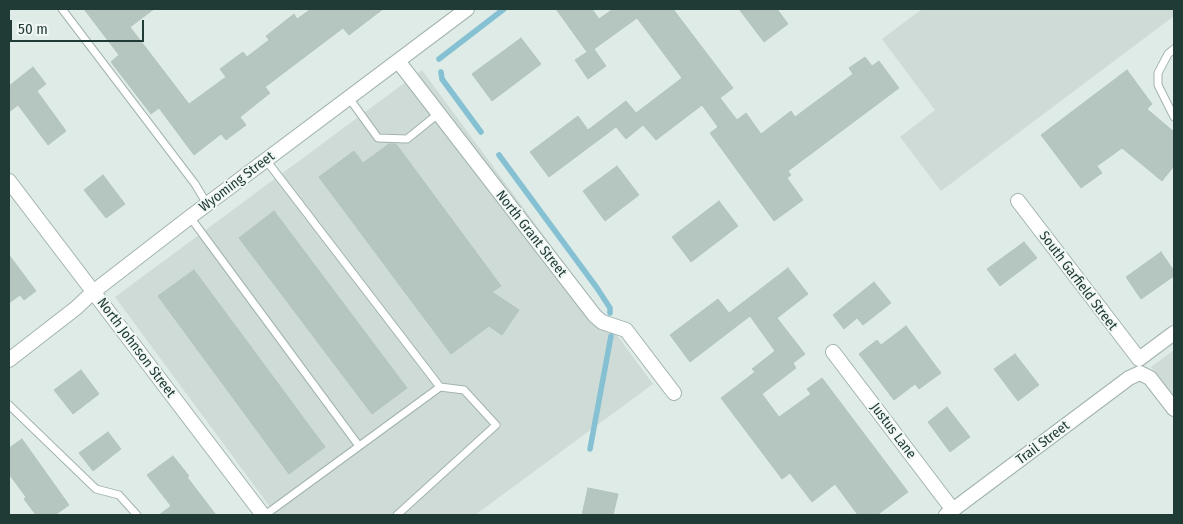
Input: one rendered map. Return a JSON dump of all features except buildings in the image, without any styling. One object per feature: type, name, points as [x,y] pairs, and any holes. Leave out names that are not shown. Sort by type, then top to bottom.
[{"type":"street","name":"Wyoming Street","points":[[9,360],[207,204],[468,9]]},
{"type":"street","name":"North Grant Street","points":[[398,61],[594,316],[602,322],[622,328],[628,333],[674,392]]},
{"type":"street","name":"North Johnson Street","points":[[9,181],[264,515]]},
{"type":"street","name":"South Garfield Street","points":[[1018,201],[1174,409]]},
{"type":"street","name":"Trail Street","points":[[949,513],[1129,378],[1174,333]]},
{"type":"street","name":"Justus Lane","points":[[834,352],[949,513]]},
{"type":"lane","points":[[62,9],[194,184],[207,204]]},
{"type":"lane","points":[[1174,49],[1168,54],[1158,73],[1158,85],[1174,116]]},
{"type":"lane","points":[[349,98],[378,138],[407,139],[438,114]]},
{"type":"lane","points":[[266,160],[440,387]]},
{"type":"lane","points":[[190,217],[359,446]]},
{"type":"lane","points":[[264,515],[440,387],[464,390],[496,426],[397,515]]},
{"type":"lane","points":[[9,405],[96,489],[119,495],[137,515]]},
{"type":"shaded area","points":[[922,9],[1174,9],[1174,16],[941,191],[900,137],[935,110],[882,39]]},
{"type":"shaded area","points":[[422,70],[653,384],[475,515],[276,515],[115,297]]},
{"type":"shaded area","points":[[1174,350],[1174,396],[1151,367]]},
{"type":"waterway","points":[[439,59],[504,9]]},
{"type":"waterway","points":[[441,72],[442,79],[481,132]]},
{"type":"waterway","points":[[499,155],[597,288],[610,308],[610,313]]},
{"type":"waterway","points":[[590,449],[611,336]]}]
